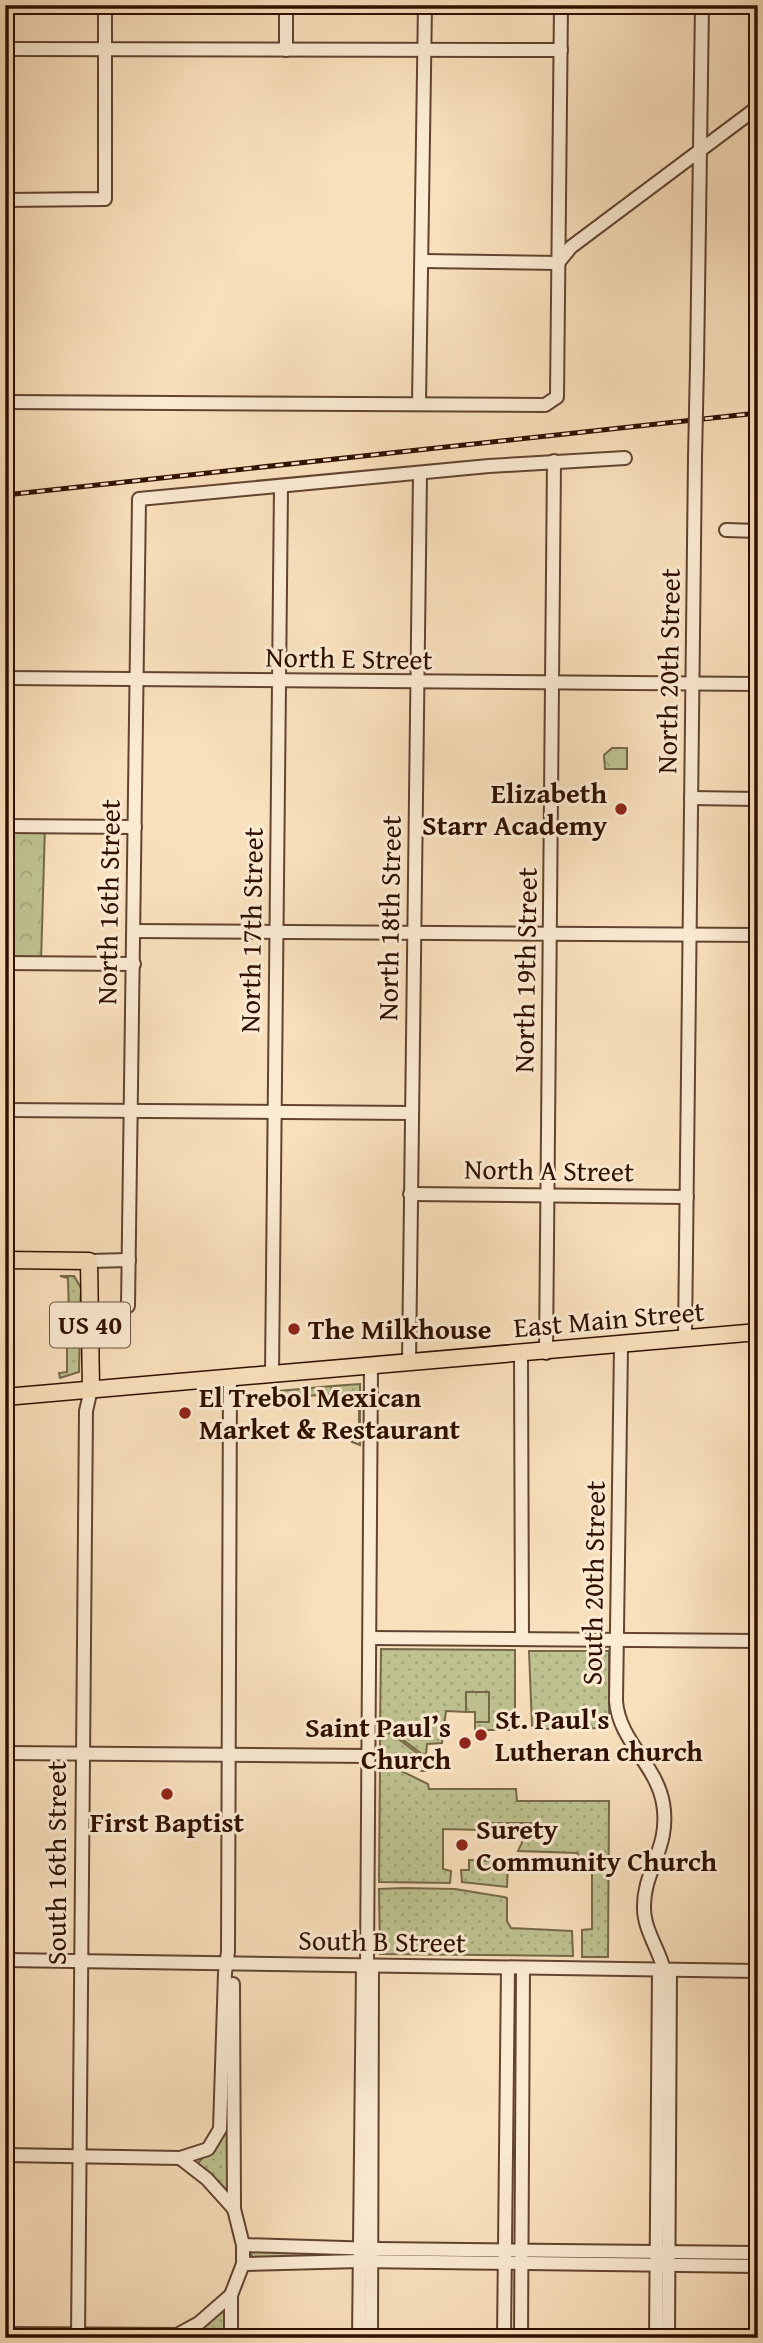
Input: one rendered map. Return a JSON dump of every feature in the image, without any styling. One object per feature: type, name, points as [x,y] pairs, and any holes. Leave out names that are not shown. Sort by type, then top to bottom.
[{"type":"main road","name":"US 40","points":[[5,1261],[89,1261],[91,1389]]},
{"type":"main road","name":"East Main Street","points":[[5,1397],[546,1353],[758,1332]]},
{"type":"street","points":[[5,200],[105,199],[105,5]]},
{"type":"street","points":[[286,5],[286,50]]},
{"type":"street","points":[[419,404],[425,5]]},
{"type":"street","points":[[5,401],[545,405],[557,397],[561,5]]},
{"type":"street","name":"North 20th Street","points":[[685,1338],[702,5]]},
{"type":"street","points":[[5,49],[561,50]]},
{"type":"street","points":[[558,263],[571,247],[758,107]]},
{"type":"street","points":[[423,261],[558,263]]},
{"type":"street","points":[[281,487],[554,461],[625,458]]},
{"type":"street","name":"North 19th Street","points":[[546,1353],[554,461]]},
{"type":"street","name":"North 18th Street","points":[[409,1363],[419,474]]},
{"type":"street","name":"North 16th Street","points":[[128,1306],[139,499],[281,487]]},
{"type":"street","name":"North 17th Street","points":[[272,1374],[281,487]]},
{"type":"street","points":[[726,530],[758,531]]},
{"type":"street","name":"North E Street","points":[[5,678],[416,684],[758,684]]},
{"type":"street","points":[[691,798],[758,799]]},
{"type":"street","points":[[5,826],[135,827]]},
{"type":"street","points":[[134,931],[758,935]]},
{"type":"street","points":[[5,963],[134,964]]},
{"type":"street","points":[[5,1110],[411,1113]]},
{"type":"street","name":"North A Street","points":[[410,1194],[687,1197]]},
{"type":"street","points":[[89,1261],[129,1260]]},
{"type":"street","name":"South 20th Street","points":[[621,1346],[616,1701],[619,1719],[656,1782],[663,1803],[663,1845],[647,1889],[644,1910],[664,1970],[663,2259],[668,2338]]},
{"type":"street","points":[[521,1354],[522,1639]]},
{"type":"street","points":[[370,1366],[366,2255],[371,2338]]},
{"type":"street","points":[[5,2155],[180,2158],[208,2149],[216,2139],[222,2114],[225,1973],[228,1964],[230,1380]]},
{"type":"street","name":"South 16th Street","points":[[83,2336],[79,2156],[81,1754],[86,1411],[91,1389]]},
{"type":"street","points":[[370,1639],[758,1641]]},
{"type":"street","points":[[5,1753],[369,1756]]},
{"type":"street","name":"South B Street","points":[[5,1961],[758,1971]]},
{"type":"street","points":[[228,1964],[233,1973],[234,2209],[243,2245],[243,2264],[230,2295],[231,2338]]},
{"type":"street","points":[[504,2338],[508,1968]]},
{"type":"street","points":[[521,2338],[523,1968]]},
{"type":"street","points":[[180,2158],[206,2179],[234,2209]]},
{"type":"street","points":[[243,2245],[366,2255],[663,2259],[758,2266]]},
{"type":"street","points":[[663,2259],[758,2253]]},
{"type":"street","points":[[243,2264],[366,2255]]},
{"type":"street","points":[[359,2338],[366,2255]]},
{"type":"street","name":"South 20th Street","points":[[656,2338],[663,2259]]},
{"type":"street","points":[[5,2334],[181,2337],[230,2295]]},
{"type":"green space","points":[[612,748],[627,748],[627,769],[605,769],[604,755]]},
{"type":"green space","points":[[5,826],[45,826],[41,963],[5,963]]},
{"type":"green space","points":[[60,1276],[74,1276],[81,1288],[80,1315],[63,1315],[69,1314],[68,1278]]},
{"type":"green space","points":[[73,1324],[80,1327],[79,1372],[60,1378],[59,1373],[67,1372],[67,1329],[58,1325]]},
{"type":"green space","points":[[360,1384],[360,1445],[352,1442],[359,1432],[359,1399],[351,1402],[350,1392],[338,1394],[338,1400],[333,1386]]},
{"type":"green space","points":[[331,1386],[332,1394],[281,1398],[282,1406],[278,1402],[279,1391]]},
{"type":"green space","points":[[381,1649],[515,1650],[515,1715],[509,1730],[475,1730],[475,1722],[489,1722],[489,1692],[466,1692],[466,1712],[446,1711],[442,1743],[427,1744],[426,1755],[423,1755],[390,1730],[380,1727]]},
{"type":"green space","points":[[529,1651],[609,1651],[609,1728],[539,1729],[532,1726]]},
{"type":"green space","points":[[466,1692],[489,1692],[489,1722],[475,1722],[475,1712],[466,1712]]},
{"type":"green space","points":[[380,1730],[392,1734],[426,1760],[426,1771],[417,1771],[380,1750]]},
{"type":"green space","points":[[385,1763],[428,1784],[429,1789],[516,1789],[517,1801],[609,1801],[608,1957],[582,1957],[582,1930],[592,1929],[592,1857],[583,1862],[577,1853],[518,1851],[531,1823],[481,1823],[480,1830],[443,1829],[443,1869],[451,1871],[450,1883],[379,1882],[380,1764]]},
{"type":"green space","points":[[469,1860],[508,1862],[507,1887],[462,1882],[461,1870],[469,1870]]},
{"type":"green space","points":[[379,1889],[455,1889],[507,1898],[507,1921],[511,1928],[572,1931],[573,1956],[380,1954]]},
{"type":"green space","points":[[226,2118],[227,2190],[197,2164],[219,2140]]},
{"type":"green space","points":[[250,2251],[344,2253],[342,2259],[253,2260]]},
{"type":"green space","points":[[221,2309],[226,2314],[225,2338],[195,2336],[194,2331]]},
{"type":"railway","points":[[5,495],[758,413]]},
{"type":"place","name":"Elizabeth Starr Academy","points":[[621,809]]},
{"type":"place","name":"The Milkhouse","points":[[294,1329]]},
{"type":"place","name":"El Trebol Mexican Market & Restaurant","points":[[185,1413]]},
{"type":"place","name":"St. Paul's Lutheran church","points":[[481,1735]]},
{"type":"place","name":"Saint Paul’s Church","points":[[465,1743]]},
{"type":"place","name":"First Baptist","points":[[167,1794]]},
{"type":"place","name":"Surety Community Church","points":[[462,1845]]}]
